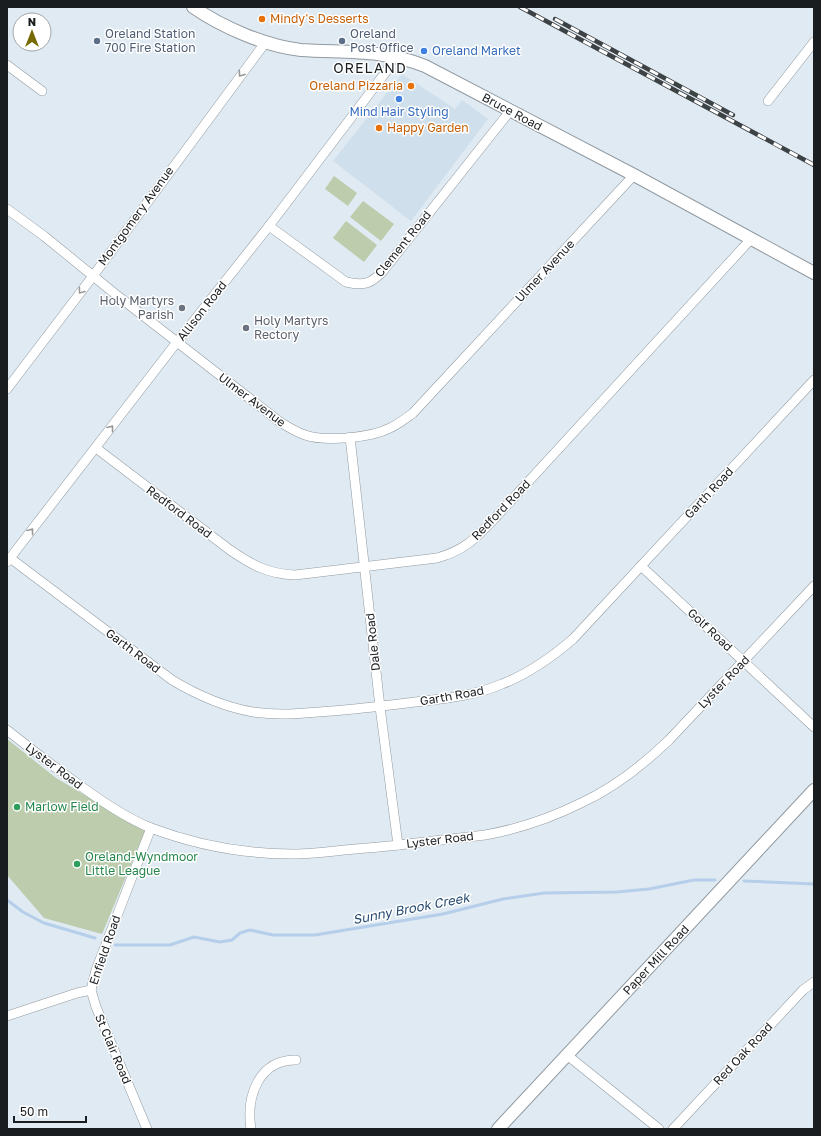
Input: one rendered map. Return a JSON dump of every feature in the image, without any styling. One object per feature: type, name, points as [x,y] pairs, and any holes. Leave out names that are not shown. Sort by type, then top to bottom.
[{"type":"street","name":"Bruce Road","points":[[193,7],[220,23],[264,43],[300,50],[359,52],[392,57],[425,66],[634,175],[814,273]]},
{"type":"street","points":[[768,101],[814,42]]},
{"type":"street","name":"Montgomery Avenue","points":[[7,389],[93,276],[264,43]]},
{"type":"street","name":"Allison Road","points":[[9,560],[177,342],[269,226],[388,69],[392,57]]},
{"type":"street","points":[[7,65],[42,91]]},
{"type":"street","name":"Clement Road","points":[[269,226],[346,282],[357,284],[369,283],[383,271],[510,111]]},
{"type":"street","name":"Ulmer Avenue","points":[[7,208],[289,428],[315,437],[350,437],[389,429],[403,421],[413,412],[634,175]]},
{"type":"street","name":"Redford Road","points":[[96,448],[230,550],[262,569],[296,575],[437,558],[459,551],[468,545],[495,518],[751,239]]},
{"type":"street","name":"Garth Road","points":[[9,560],[172,680],[188,690],[216,702],[253,712],[291,714],[380,707],[469,695],[502,685],[519,677],[553,656],[573,639],[814,380]]},
{"type":"street","name":"Dale Road","points":[[350,437],[380,707],[398,845]]},
{"type":"street","name":"Golf Road","points":[[641,566],[814,727]]},
{"type":"street","name":"Lyster Road","points":[[7,730],[42,758],[107,805],[128,818],[151,828],[183,838],[228,849],[273,854],[312,853],[398,845],[486,834],[541,820],[583,803],[629,775],[651,758],[669,740],[814,586]]},
{"type":"street","name":"Paper Mill Road","points":[[498,1129],[814,790]]},
{"type":"street","name":"Enfield Road","points":[[7,1016],[77,993],[91,990],[96,970],[151,828]]},
{"type":"street","name":"Red Oak Road","points":[[673,1129],[803,990],[814,982]]},
{"type":"street","name":"St Clair Road","points":[[91,990],[96,1007],[147,1129]]},
{"type":"street","points":[[567,1055],[659,1129]]},
{"type":"street","points":[[251,1129],[250,1104],[258,1081],[265,1071],[273,1065],[281,1061],[296,1060]]},
{"type":"shaded area","points":[[402,74],[455,109],[462,100],[488,119],[411,221],[333,161]]},
{"type":"green space","points":[[334,176],[357,193],[348,206],[325,189]]},
{"type":"green space","points":[[363,201],[394,224],[381,241],[350,217]]},
{"type":"green space","points":[[346,221],[377,245],[364,262],[333,238]]},
{"type":"green space","name":"Marlow Field","points":[[7,739],[56,778],[145,831],[102,934],[44,918],[7,875]]},
{"type":"waterway","name":"Sunny Brook Creek","points":[[115,945],[170,945],[194,937],[220,942],[232,940],[240,933],[250,930],[273,935],[315,935],[443,914],[503,899],[544,893],[617,892],[649,889],[694,880],[715,880]]},
{"type":"waterway","name":"Sunny Brook Creek","points":[[744,881],[814,884]]},
{"type":"waterway","name":"Sunny Brook Creek","points":[[7,900],[23,912],[44,923],[95,938]]},
{"type":"railway","points":[[520,7],[814,165]]},
{"type":"railway","points":[[555,19],[733,115]]},
{"type":"place","name":"Mindy's Desserts","points":[[262,19]]},
{"type":"place","name":"Oreland Station 700 Fire Station","points":[[97,41]]},
{"type":"place","name":"Oreland Post Office","points":[[342,41]]},
{"type":"place","name":"Oreland Market","points":[[424,51]]},
{"type":"place","name":"Oreland Pizzaria","points":[[411,86]]},
{"type":"place","name":"Mind Hair Styling","points":[[399,99]]},
{"type":"place","name":"Happy Garden","points":[[379,128]]},
{"type":"place","name":"Holy Martyrs Parish","points":[[182,308]]},
{"type":"place","name":"Holy Martyrs Rectory","points":[[246,328]]},
{"type":"place","name":"Marlow Field","points":[[17,807]]},
{"type":"place","name":"Oreland-Wyndmoor Little League","points":[[77,864]]},
{"type":"district","name":"ORELAND","points":[[370,68]]}]
